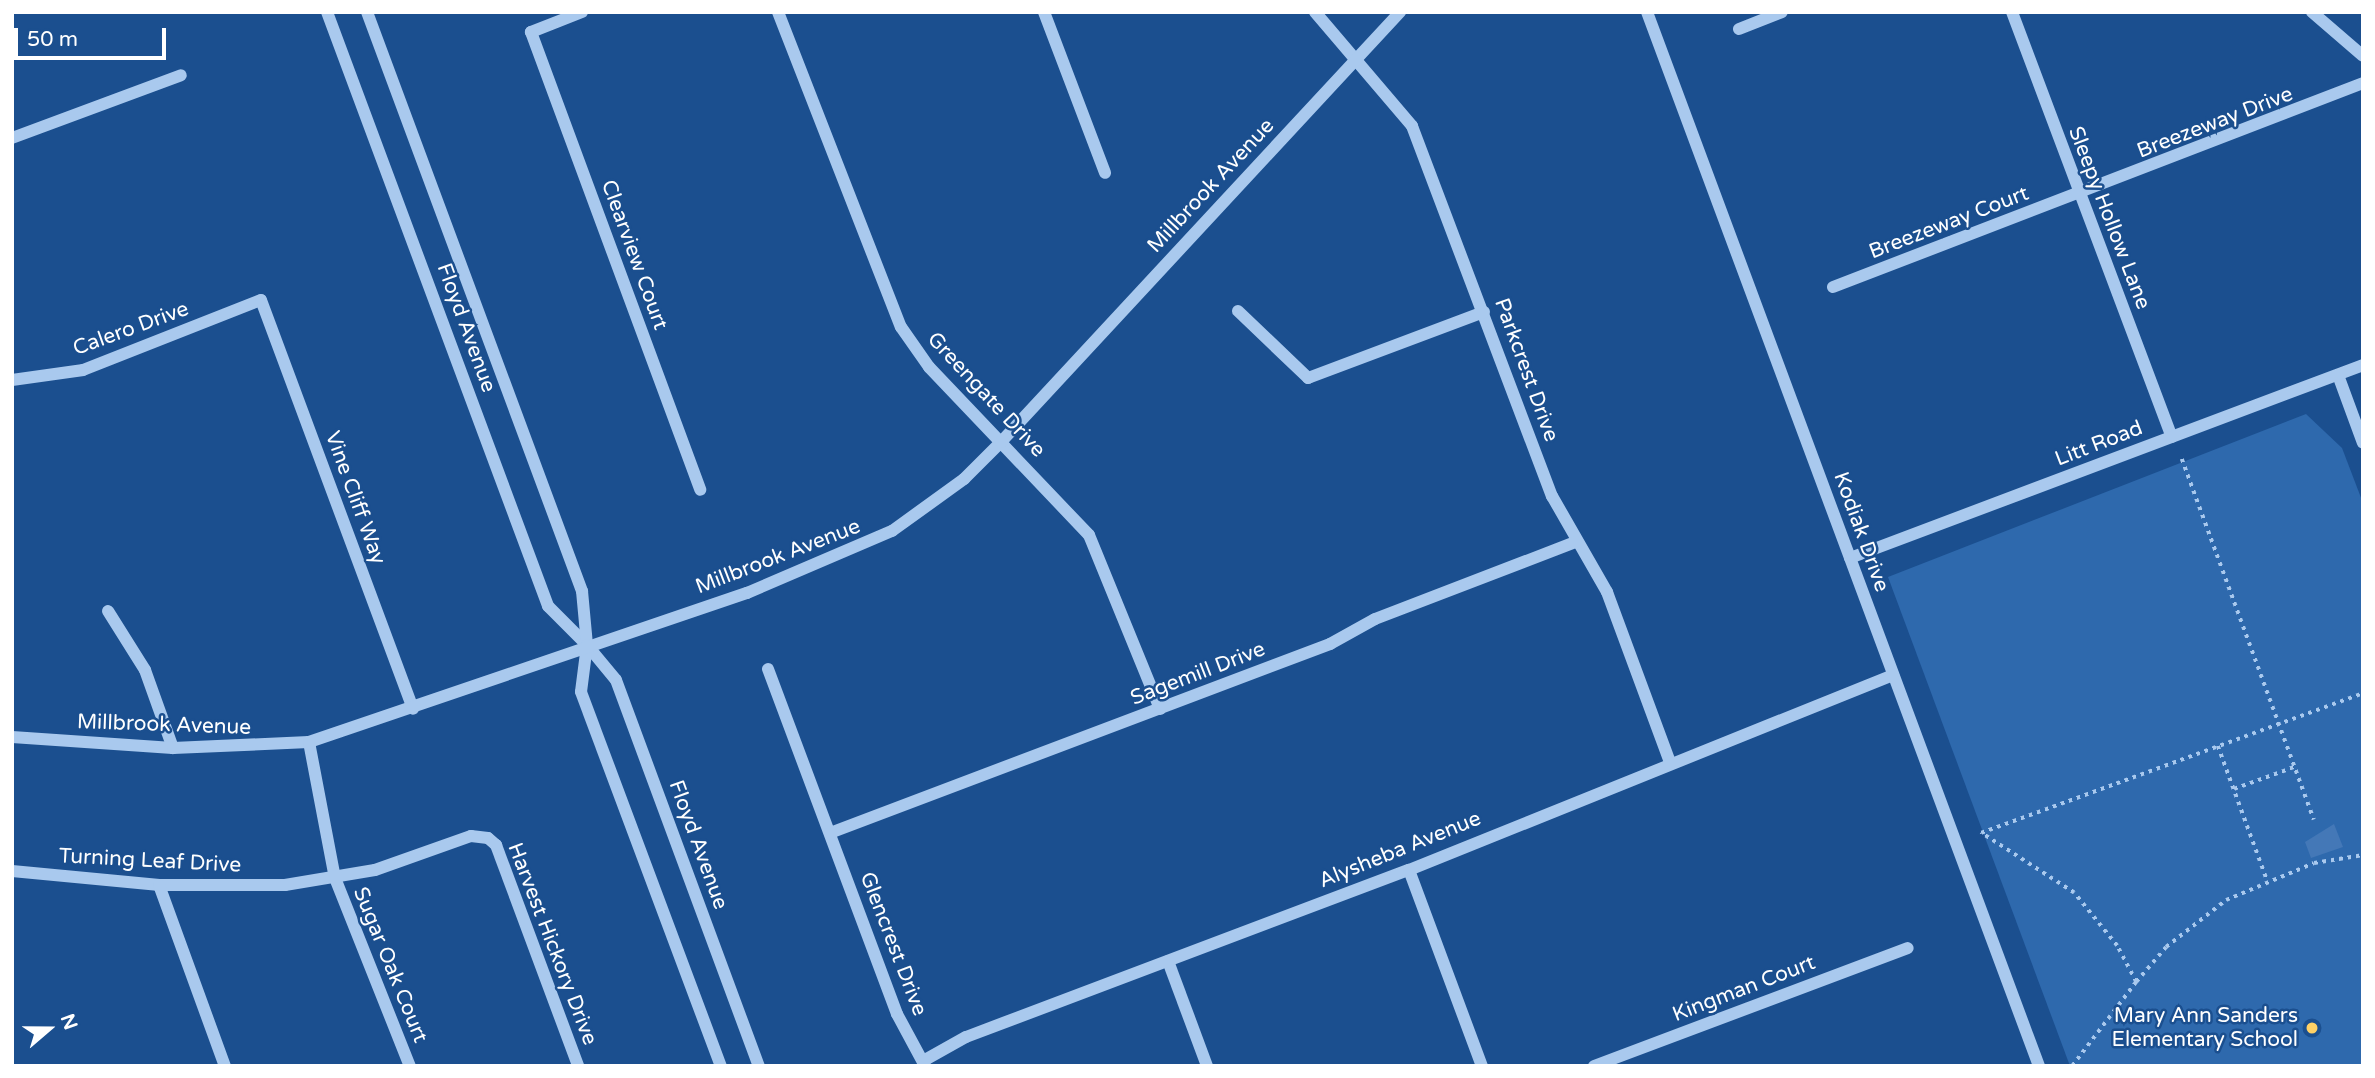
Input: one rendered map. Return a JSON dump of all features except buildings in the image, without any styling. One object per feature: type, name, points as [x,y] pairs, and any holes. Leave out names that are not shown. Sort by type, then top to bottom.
[{"type":"street","name":"Floyd Avenue","points":[[327,12],[548,606],[587,645],[616,680],[759,1066]]},
{"type":"street","name":"Floyd Avenue","points":[[367,12],[582,591],[587,645],[580,692],[720,1066]]},
{"type":"street","name":"Clearview Court","points":[[582,12],[531,32],[700,490]]},
{"type":"street","name":"Greengate Drive","points":[[778,12],[888,304],[929,367],[1089,535],[1160,709]]},
{"type":"street","points":[[1044,12],[1105,173]]},
{"type":"street","name":"Parkcrest Drive","points":[[1315,12],[1412,126],[1483,312],[1576,542],[1607,592],[1669,760]]},
{"type":"street","name":"Millbrook Avenue","points":[[12,737],[173,748],[309,742],[413,709],[841,557],[932,504],[1001,442],[1400,12]]},
{"type":"street","name":"Kodiak Drive","points":[[1647,12],[2039,1066]]},
{"type":"street","points":[[1739,29],[1782,12]]},
{"type":"street","name":"Sleepy Hollow Lane","points":[[2012,12],[2172,437]]},
{"type":"street","points":[[2312,12],[2363,56]]},
{"type":"street","points":[[12,138],[181,75]]},
{"type":"street","name":"Breezeway Drive","points":[[2079,195],[2363,83]]},
{"type":"street","name":"Breezeway Court","points":[[1833,287],[2079,195]]},
{"type":"street","name":"Calero Drive","points":[[12,380],[83,370],[261,300]]},
{"type":"street","name":"Vine Cliff Way","points":[[261,300],[413,709]]},
{"type":"street","points":[[1238,311],[1308,378],[1483,312]]},
{"type":"street","name":"Litt Road","points":[[1850,558],[2363,365]]},
{"type":"street","points":[[2338,375],[2363,443]]},
{"type":"street","name":"Sagemill Drive","points":[[830,833],[1160,709],[1576,542]]},
{"type":"street","points":[[108,611],[145,670],[173,748]]},
{"type":"street","name":"Glencrest Drive","points":[[768,669],[897,1014],[924,1064]]},
{"type":"street","name":"Alysheba Avenue","points":[[924,1064],[967,1037],[1409,870],[1669,760],[1893,675]]},
{"type":"street","name":"Sugar Oak Court","points":[[309,742],[335,878],[410,1066]]},
{"type":"street","name":"Turning Leaf Drive","points":[[12,871],[159,886],[234,888],[335,878],[471,836],[488,838]]},
{"type":"street","name":"Harvest Hickory Drive","points":[[488,838],[496,845],[578,1066]]},
{"type":"street","points":[[1409,870],[1482,1066]]},
{"type":"street","points":[[159,886],[225,1066]]},
{"type":"street","name":"Kingman Court","points":[[1594,1066],[1908,948]]},
{"type":"street","points":[[1168,961],[1207,1066]]},
{"type":"path","points":[[2182,459],[2315,820]]},
{"type":"path","points":[[2136,982],[2117,946],[2074,893],[1981,833],[2363,693]]},
{"type":"path","points":[[2218,746],[2267,880]]},
{"type":"path","points":[[2234,789],[2294,767]]},
{"type":"path","points":[[2072,1066],[2136,982],[2189,928],[2267,880],[2363,855]]},
{"type":"shaded area","points":[[2306,414],[2342,448],[2363,503],[2363,1066],[2070,1066],[1888,577]]},
{"type":"place","name":"Mary Ann Sanders Elementary School","points":[[2312,1028]]}]
